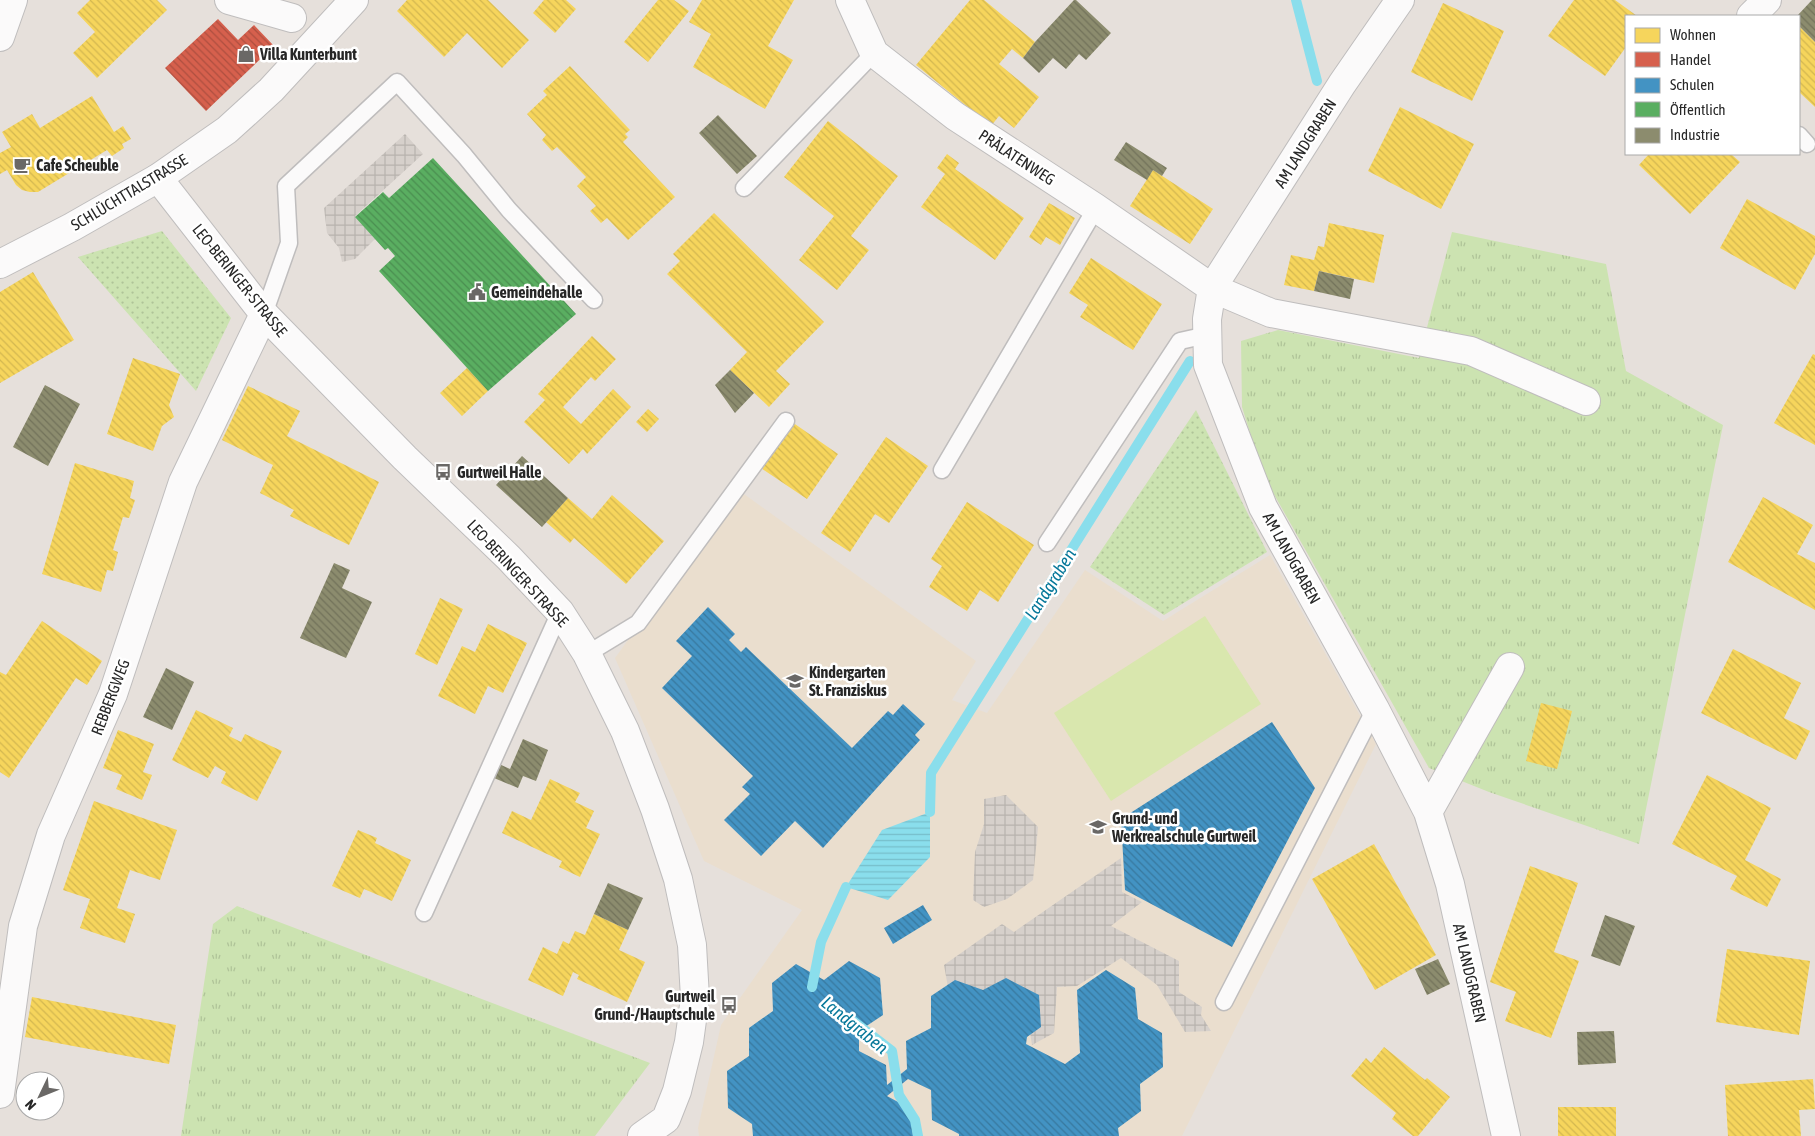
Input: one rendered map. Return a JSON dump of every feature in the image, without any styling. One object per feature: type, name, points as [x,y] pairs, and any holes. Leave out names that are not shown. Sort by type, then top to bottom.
[{"type":"street","points":[[0,37],[14,0]]},
{"type":"street","points":[[229,0],[292,18]]},
{"type":"street","name":"SCHLÜCHTTALSTRASSE","points":[[0,264],[72,227],[158,178],[234,124],[270,90],[354,0]]},
{"type":"street","name":"PRÄLATENWEG","points":[[850,0],[874,53],[955,116],[1096,208],[1212,288]]},
{"type":"street","name":"AM LANDGRABEN","points":[[1400,0],[1342,84],[1212,288],[1207,319],[1208,365],[1263,507],[1375,709],[1428,812],[1450,884],[1506,1136]]},
{"type":"street","points":[[1751,15],[1768,0]]},
{"type":"street","name":"LEO-BERINGER-STRASSE","points":[[158,178],[264,314],[404,458],[509,558],[560,612],[587,654],[625,731],[655,809],[678,879],[692,945],[695,998],[689,1042],[669,1127],[642,1136]]},
{"type":"street","points":[[1212,288],[1270,314],[1471,351],[1586,401]]},
{"type":"street","name":"REBBERGWEG","points":[[0,1094],[23,926],[52,834],[113,694],[183,482],[264,314]]},
{"type":"street","points":[[1428,812],[1510,667]]},
{"type":"lane","points":[[744,188],[874,53]]},
{"type":"lane","points":[[264,314],[289,243],[286,186],[397,82],[464,155],[510,210],[594,300]]},
{"type":"lane","points":[[942,470],[1096,208]]},
{"type":"lane","points":[[1047,543],[1180,341],[1207,335]]},
{"type":"lane","points":[[587,654],[638,623],[786,421]]},
{"type":"lane","points":[[424,913],[560,612]]},
{"type":"lane","points":[[1224,1002],[1375,709]]},
{"type":"shaded area","points":[[405,134],[423,154],[355,216],[375,239],[355,259],[342,262],[339,248],[327,233],[324,208]]},
{"type":"shaded area","name":"Grund- und Werkrealschule Gurtweil","points":[[737,489],[976,661],[952,700],[987,713],[1085,570],[1163,621],[1270,555],[1376,744],[1182,1136],[699,1136],[698,1128],[721,1025],[802,910],[704,861],[615,658]]},
{"type":"shaded area","points":[[1006,795],[1038,827],[1033,880],[1007,899],[984,907],[973,900],[975,852],[984,824],[984,799]]},
{"type":"shaded area","points":[[1121,858],[1122,892],[1142,902],[1111,926],[1179,961],[1179,992],[1202,1007],[1201,1015],[1211,1031],[1185,1032],[1157,985],[1121,958],[1077,986],[1057,987],[1054,1033],[1032,1045],[1025,1001],[949,993],[944,965],[1002,924],[1014,932]]},
{"type":"green space","points":[[162,231],[231,318],[196,391],[78,257]]},
{"type":"green space","points":[[1452,232],[1606,264],[1626,371],[1723,425],[1639,844],[1489,792],[1429,768],[1263,475],[1242,407],[1241,341],[1278,330],[1419,358]]},
{"type":"green space","points":[[1196,410],[1267,552],[1164,615],[1090,567]]},
{"type":"green space","points":[[1205,616],[1261,704],[1111,801],[1054,713]]},
{"type":"green space","points":[[237,906],[650,1063],[595,1136],[181,1136],[213,924]]},
{"type":"water","points":[[930,812],[930,857],[888,900],[846,887],[882,830]]},
{"type":"building: Wohnen","points":[[90,0],[157,0],[167,10],[97,78],[73,53],[95,32],[77,13]]},
{"type":"building: Wohnen","points":[[407,0],[488,0],[529,40],[502,68],[467,33],[444,57],[397,11]]},
{"type":"building: Wohnen","points":[[544,0],[566,0],[576,9],[555,33],[533,13]]},
{"type":"building: Wohnen","points":[[658,0],[674,0],[689,11],[648,62],[624,42]]},
{"type":"building: Wohnen","points":[[702,0],[794,0],[768,46],[793,60],[765,109],[693,67],[711,34],[689,22]]},
{"type":"building: Wohnen","points":[[970,0],[984,0],[1035,42],[1023,58],[1012,49],[999,64],[1039,97],[1014,128],[999,116],[991,126],[916,65]]},
{"type":"building: Wohnen","points":[[1574,0],[1615,0],[1636,15],[1625,15],[1625,48],[1605,76],[1548,36]]},
{"type":"building: Wohnen","points":[[1443,3],[1504,31],[1472,101],[1411,72]]},
{"type":"building: Wohnen","points":[[1800,27],[1815,42],[1815,107],[1800,93]]},
{"type":"building: Wohnen","points":[[570,66],[630,130],[625,134],[628,137],[623,142],[675,197],[628,240],[607,218],[601,223],[590,211],[596,206],[577,186],[586,177],[557,147],[552,151],[542,140],[546,135],[527,114],[547,95],[543,91]]},
{"type":"building: Wohnen","points":[[92,96],[114,132],[123,126],[131,139],[122,144],[124,148],[112,156],[107,150],[38,192],[22,190],[16,185],[7,170],[0,174],[0,153],[11,147],[2,132],[32,114],[40,128]]},
{"type":"building: Wohnen","points":[[1400,107],[1474,144],[1441,209],[1368,171]]},
{"type":"building: Wohnen","points":[[828,121],[898,176],[851,236],[869,250],[837,290],[799,260],[834,216],[784,177]]},
{"type":"building: Wohnen","points":[[947,154],[959,163],[955,169],[1024,218],[995,260],[921,207],[945,174],[937,168]]},
{"type":"building: Wohnen","points":[[1648,155],[1732,155],[1740,162],[1690,214],[1639,165]]},
{"type":"building: Wohnen","points":[[1153,170],[1213,209],[1190,244],[1130,206]]},
{"type":"building: Wohnen","points":[[1747,199],[1815,236],[1815,254],[1795,290],[1720,248]]},
{"type":"building: Wohnen","points":[[1049,203],[1075,218],[1060,245],[1046,237],[1041,245],[1029,237]]},
{"type":"building: Wohnen","points":[[714,213],[824,322],[776,371],[790,384],[769,407],[730,370],[747,352],[667,274],[680,261],[673,254]]},
{"type":"building: Wohnen","points":[[1329,223],[1384,235],[1374,283],[1319,271],[1314,291],[1284,285],[1291,255],[1314,260],[1318,246],[1324,247]]},
{"type":"building: Wohnen","points":[[1091,258],[1162,304],[1133,350],[1080,317],[1088,305],[1069,293]]},
{"type":"building: Wohnen","points":[[33,272],[74,340],[0,383],[0,292]]},
{"type":"building: Wohnen","points":[[592,336],[616,359],[595,381],[591,377],[563,407],[581,424],[613,389],[631,407],[587,454],[583,449],[569,464],[524,422],[545,400],[538,394]]},
{"type":"building: Wohnen","points":[[1813,354],[1815,355],[1815,445],[1774,423]]},
{"type":"building: Wohnen","points":[[133,358],[180,374],[169,405],[174,417],[162,426],[153,451],[107,434]]},
{"type":"building: Wohnen","points":[[467,368],[488,391],[462,416],[440,393]]},
{"type":"building: Wohnen","points":[[248,386],[300,411],[287,436],[379,482],[349,545],[290,516],[294,510],[260,493],[273,465],[222,440]]},
{"type":"building: Wohnen","points":[[648,409],[659,419],[647,432],[636,422]]},
{"type":"building: Wohnen","points":[[792,422],[838,454],[807,499],[761,468]]},
{"type":"building: Wohnen","points":[[886,437],[928,466],[889,523],[875,514],[850,552],[821,533]]},
{"type":"building: Wohnen","points":[[75,463],[134,481],[130,498],[135,500],[129,518],[123,517],[113,550],[118,552],[113,571],[107,570],[101,592],[42,574]]},
{"type":"building: Wohnen","points":[[612,495],[664,541],[626,584],[574,538],[570,543],[546,522],[568,498],[592,519]]},
{"type":"building: Wohnen","points":[[1763,497],[1813,525],[1797,554],[1815,563],[1815,610],[1728,562]]},
{"type":"building: Wohnen","points":[[967,502],[1034,545],[998,602],[980,590],[967,611],[929,587],[942,566],[931,559]]},
{"type":"building: Wohnen","points":[[440,598],[463,609],[437,665],[415,654]]},
{"type":"building: Wohnen","points":[[42,621],[102,661],[87,685],[76,678],[9,778],[0,772],[0,672],[6,675]]},
{"type":"building: Wohnen","points":[[488,624],[527,643],[503,693],[488,686],[475,714],[438,696],[462,646],[475,652]]},
{"type":"building: Wohnen","points":[[1733,649],[1801,683],[1784,718],[1810,731],[1796,760],[1701,713]]},
{"type":"building: Wohnen","points":[[1541,703],[1572,711],[1557,769],[1526,761]]},
{"type":"building: Wohnen","points":[[196,710],[233,728],[229,736],[241,742],[245,734],[282,751],[257,801],[221,783],[226,772],[215,766],[208,778],[172,760]]},
{"type":"building: Wohnen","points":[[118,730],[154,744],[143,772],[152,775],[142,800],[116,789],[122,775],[103,768]]},
{"type":"building: Wohnen","points":[[1707,775],[1771,808],[1745,860],[1781,879],[1767,907],[1730,889],[1737,876],[1672,844]]},
{"type":"building: Wohnen","points":[[550,779],[580,793],[575,802],[594,811],[586,828],[600,834],[580,877],[559,867],[562,861],[502,833],[512,811],[531,820]]},
{"type":"building: Wohnen","points":[[94,801],[177,830],[160,880],[130,870],[117,908],[135,914],[125,943],[80,928],[90,899],[63,890]]},
{"type":"building: Wohnen","points":[[358,830],[377,838],[375,843],[411,860],[392,901],[364,889],[360,898],[332,886]]},
{"type":"building: Wohnen","points":[[1374,844],[1436,955],[1375,990],[1312,879]]},
{"type":"building: Wohnen","points":[[1530,866],[1578,883],[1554,952],[1579,961],[1551,1038],[1505,1021],[1516,992],[1490,982]]},
{"type":"building: Wohnen","points":[[594,914],[628,930],[619,950],[645,962],[627,1002],[577,979],[579,975],[573,972],[563,996],[528,980],[543,947],[557,954],[563,941],[569,944],[575,931],[585,935]]},
{"type":"building: Wohnen","points":[[1727,949],[1810,961],[1799,1035],[1716,1022]]},
{"type":"building: Wohnen","points":[[32,997],[176,1025],[169,1064],[25,1037]]},
{"type":"building: Wohnen","points":[[1384,1047],[1425,1080],[1427,1078],[1450,1097],[1418,1136],[1413,1136],[1392,1119],[1396,1113],[1351,1076],[1366,1058],[1371,1063]]},
{"type":"building: Wohnen","points":[[1813,1079],[1815,1109],[1799,1110],[1801,1136],[1728,1136],[1725,1085]]},
{"type":"building: Wohnen","points":[[1558,1107],[1616,1107],[1616,1136],[1558,1136]]},
{"type":"building: Handel","points":[[218,19],[238,40],[254,25],[274,46],[206,111],[165,68]]},
{"type":"building: Schulen","points":[[708,607],[735,634],[729,640],[741,652],[746,647],[852,748],[888,711],[893,715],[903,704],[925,724],[915,735],[920,740],[823,848],[795,821],[761,856],[724,820],[750,794],[742,787],[753,776],[662,688],[692,656],[676,641]]},
{"type":"building: Schulen","points":[[1272,722],[1315,788],[1232,947],[1125,890],[1121,819]]},
{"type":"building: Schulen","points":[[923,905],[932,920],[893,944],[884,928]]},
{"type":"building: Schulen","points":[[849,961],[880,978],[883,1015],[859,1031],[859,1051],[886,1065],[887,1085],[907,1069],[906,1041],[931,1028],[931,996],[955,980],[983,990],[1006,978],[1039,995],[1041,1027],[1027,1037],[1026,1044],[1065,1064],[1080,1053],[1077,990],[1106,970],[1135,988],[1138,1019],[1162,1033],[1163,1067],[1140,1084],[1141,1111],[1118,1128],[1119,1136],[959,1136],[959,1134],[932,1120],[931,1090],[908,1079],[887,1096],[911,1109],[913,1136],[753,1136],[752,1124],[728,1108],[727,1071],[749,1056],[749,1028],[773,1011],[772,983],[796,964],[824,980]]},
{"type":"building: Öffentlich","name":"Gemeindehalle","points":[[433,158],[576,314],[488,391],[379,271],[395,256],[388,248],[385,250],[355,217],[383,192],[389,198]]},
{"type":"building: Industrie","points":[[1074,0],[1111,33],[1086,60],[1079,54],[1066,69],[1053,58],[1039,73],[1023,58],[1035,42]]},
{"type":"building: Industrie","points":[[1812,0],[1815,0],[1815,42],[1800,27],[1800,15],[1798,15]]},
{"type":"building: Industrie","points":[[718,115],[757,156],[737,174],[699,133]]},
{"type":"building: Industrie","points":[[1126,142],[1167,168],[1162,176],[1153,170],[1147,180],[1114,160]]},
{"type":"building: Industrie","points":[[1319,271],[1354,279],[1350,299],[1314,291]]},
{"type":"building: Industrie","points":[[730,370],[754,393],[735,413],[715,385]]},
{"type":"building: Industrie","points":[[45,385],[80,404],[48,466],[13,447]]},
{"type":"building: Industrie","points":[[522,456],[568,498],[542,527],[496,485]]},
{"type":"building: Industrie","points":[[334,563],[350,570],[342,588],[372,602],[346,658],[300,638]]},
{"type":"building: Industrie","points":[[166,668],[194,682],[172,730],[143,717]]},
{"type":"building: Industrie","points":[[523,739],[548,750],[536,781],[523,776],[518,788],[494,778],[499,764],[510,769]]},
{"type":"building: Industrie","points":[[608,883],[643,898],[628,930],[594,914]]},
{"type":"building: Industrie","points":[[1605,915],[1635,926],[1620,966],[1591,956]]},
{"type":"building: Industrie","points":[[1438,959],[1450,984],[1427,995],[1415,969]]},
{"type":"building: Industrie","points":[[1614,1031],[1616,1063],[1578,1065],[1577,1032]]},
{"type":"waterway","name":"Landgraben","points":[[1296,0],[1317,81]]},
{"type":"waterway","name":"Landgraben","points":[[930,812],[931,773],[1190,361]]},
{"type":"waterway","name":"Landgraben","points":[[812,987],[821,942],[846,887]]},
{"type":"waterway","name":"Landgraben","points":[[853,1021],[892,1051],[899,1095],[915,1120],[918,1136]]},
{"type":"place","name":"Villa Kunterbunt","points":[[246,54]]},
{"type":"place","name":"Cafe Scheuble","points":[[22,165]]},
{"type":"place","name":"Gemeindehalle","points":[[477,292]]},
{"type":"place","name":"Gurtweil Halle","points":[[443,472]]},
{"type":"place","name":"Kindergarten St. Franziskus","points":[[795,681]]},
{"type":"place","name":"Grund- und Werkrealschule Gurtweil","points":[[1098,827]]},
{"type":"place","name":"Gurtweil Grund-/Hauptschule","points":[[729,1005]]}]
